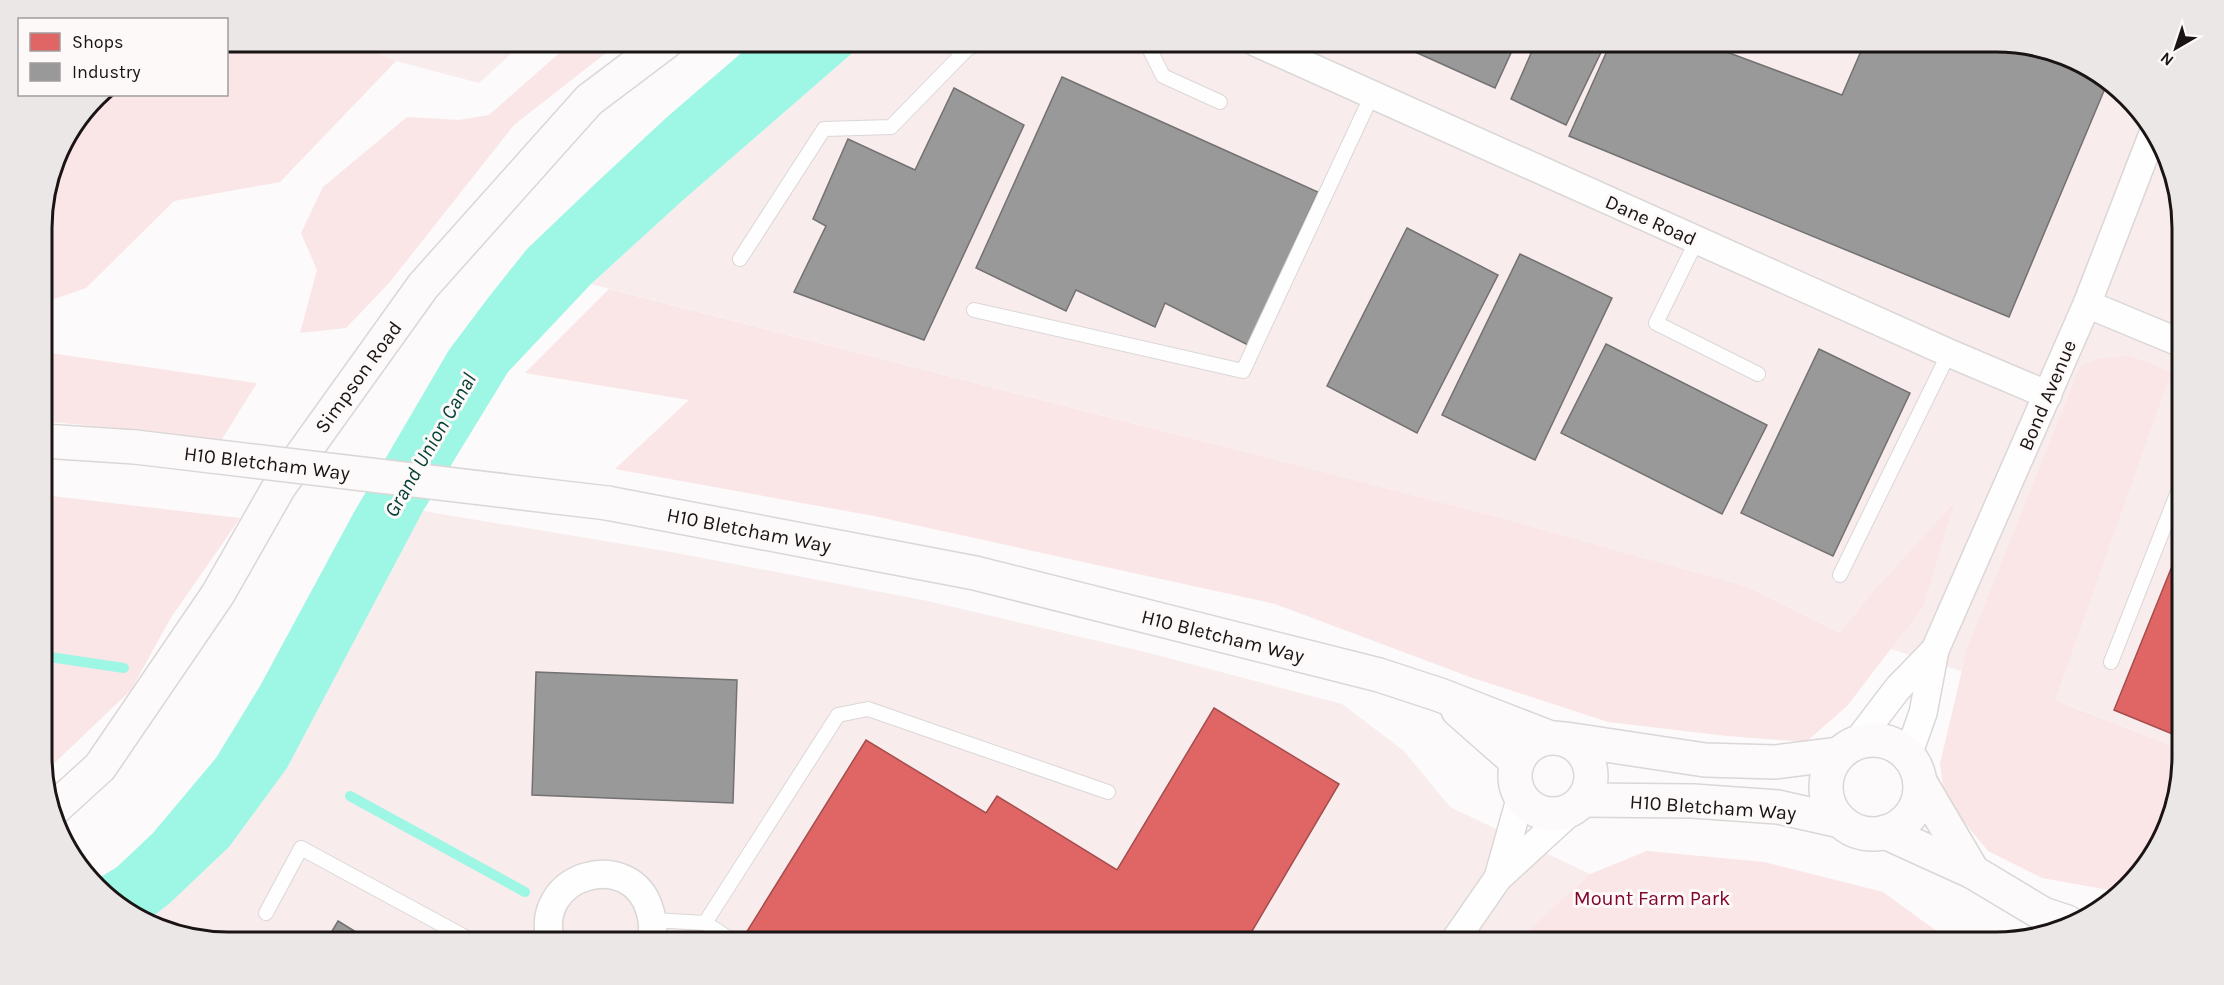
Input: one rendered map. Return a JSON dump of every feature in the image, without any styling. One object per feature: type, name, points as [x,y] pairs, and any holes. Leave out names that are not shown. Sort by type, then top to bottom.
[{"type":"street","name":"Simpson Road","points":[[59,804],[99,767],[139,711],[218,594],[279,487],[423,286],[590,100],[653,52]]},
{"type":"street","name":"Dane Road","points":[[1277,52],[1949,353],[2048,395]]},
{"type":"street","name":"Bond Avenue","points":[[1914,768],[1935,650],[2048,395],[2149,143]]},
{"type":"street","points":[[2086,304],[2172,339]]},
{"type":"street","name":"H10 Bletcham Way","points":[[53,442],[135,447],[607,503],[975,573],[1379,675],[1557,738],[1705,760],[1776,762],[1847,748]]},
{"type":"street","name":"Bond Avenue","points":[[1847,748],[1898,688],[1935,650]]},
{"type":"street","name":"H10 Bletcham Way","points":[[1440,695],[1517,762]]},
{"type":"street","points":[[1461,932],[1498,878],[1577,805],[1590,789],[1591,765],[1581,750],[1557,738],[1529,746],[1517,762],[1515,774],[1516,785],[1521,796],[1538,811],[1560,814],[1577,805]]},
{"type":"street","points":[[1914,768],[1919,796],[1908,819],[1897,827],[1885,832],[1869,834],[1854,830],[1840,821],[1832,810],[1826,788],[1830,767],[1847,748],[1869,739],[1884,741],[1896,746],[1914,768],[1973,872]]},
{"type":"street","points":[[1498,878],[1521,796]]},
{"type":"street","name":"H10 Bletcham Way","points":[[1577,805],[1693,801],[1778,807],[1840,821]]},
{"type":"street","points":[[1885,832],[1973,872],[2043,914],[2060,920]]},
{"type":"street","points":[[547,932],[549,913],[556,896],[569,883],[586,875],[604,874],[621,878],[637,888],[648,903],[651,932]]},
{"type":"lane","points":[[740,259],[825,129],[891,127],[964,52]]},
{"type":"lane","points":[[1151,52],[1163,76],[1220,102]]},
{"type":"lane","points":[[974,310],[1243,371],[1372,95]]},
{"type":"lane","points":[[1697,240],[1656,323],[1758,374]]},
{"type":"lane","points":[[1840,575],[1949,353]]},
{"type":"lane","points":[[2111,662],[2172,507]]},
{"type":"lane","points":[[705,923],[838,715],[868,709],[1108,792]]},
{"type":"lane","points":[[266,913],[301,848],[456,932]]},
{"type":"lane","points":[[651,932],[705,923],[719,932]]},
{"type":"shaded area","points":[[374,52],[513,52],[479,83],[396,61]]},
{"type":"shaded area","points":[[853,52],[1996,52],[2041,58],[2063,66],[2103,89],[2135,121],[2158,161],[2166,183],[2170,206],[2172,228],[2172,746],[2069,705],[1840,633],[1748,587],[1490,515],[591,284],[682,201]]},
{"type":"shaded area","points":[[423,511],[671,552],[928,601],[1145,652],[1342,704],[1404,751],[1450,807],[1590,874],[1526,932],[228,932],[194,929],[154,916],[229,847],[287,768]]},
{"type":"green space","points":[[228,52],[374,52],[396,61],[280,182],[174,201],[86,288],[53,300],[54,206],[58,183],[71,151],[89,121],[112,96],[228,96]]},
{"type":"green space","points":[[561,52],[607,52],[514,125],[389,283],[346,328],[300,333],[317,270],[301,233],[323,187],[407,117],[459,120],[489,115]]},
{"type":"green space","points":[[609,289],[1490,515],[1748,587],[1840,633],[1875,590],[1954,503],[1923,607],[1847,706],[1806,742],[1727,736],[1608,722],[1470,677],[1275,604],[874,516],[615,469],[689,400],[525,373]]},
{"type":"green space","points":[[53,353],[257,383],[222,439],[53,422]]},
{"type":"green space","points":[[2130,356],[2171,372],[2055,700],[2172,746],[2168,791],[2158,824],[2135,864],[2110,890],[2042,878],[1988,851],[1945,799],[1940,764],[1967,649],[2080,367],[2096,359]]},
{"type":"green space","points":[[52,496],[240,518],[170,619],[131,690],[53,765]]},
{"type":"green space","name":"Mount Farm Park","points":[[1647,851],[1764,862],[1883,892],[1938,932],[1526,932],[1590,874]]},
{"type":"water","name":"Grand Union Canal","points":[[742,52],[853,52],[682,201],[591,284],[508,372],[423,511],[287,768],[229,847],[154,916],[140,909],[121,896],[101,877],[117,867],[153,833],[216,758],[260,686],[353,514],[449,350],[527,249],[666,118]]},
{"type":"building: Shops","points":[[2172,566],[2172,734],[2114,710]]},
{"type":"building: Shops","points":[[1214,708],[1339,784],[1252,932],[747,932],[866,740],[986,813],[997,796],[1117,870]]},
{"type":"building: Industry","points":[[1415,52],[1511,52],[1495,88]]},
{"type":"building: Industry","points":[[1532,52],[1601,52],[1566,125],[1511,99]]},
{"type":"building: Industry","points":[[1607,52],[1727,52],[1842,95],[1861,52],[1996,52],[2041,58],[2084,76],[2104,90],[2009,317],[1569,136]]},
{"type":"building: Industry","points":[[1062,77],[1318,192],[1248,345],[1165,303],[1155,327],[1076,290],[1066,311],[976,268]]},
{"type":"building: Industry","points":[[954,88],[1024,125],[924,340],[794,292],[826,226],[813,219],[848,139],[915,170]]},
{"type":"building: Industry","points":[[1407,228],[1498,275],[1417,433],[1327,386]]},
{"type":"building: Industry","points":[[1520,254],[1612,298],[1535,460],[1442,415]]},
{"type":"building: Industry","points":[[1606,344],[1767,425],[1722,514],[1561,433]]},
{"type":"building: Industry","points":[[1819,349],[1910,393],[1833,556],[1741,513]]},
{"type":"building: Industry","points":[[536,672],[737,680],[733,803],[532,795]]},
{"type":"building: Industry","points":[[338,921],[356,932],[332,932]]},
{"type":"waterway","points":[[52,657],[124,668]]},
{"type":"waterway","points":[[350,796],[525,892]]}]
